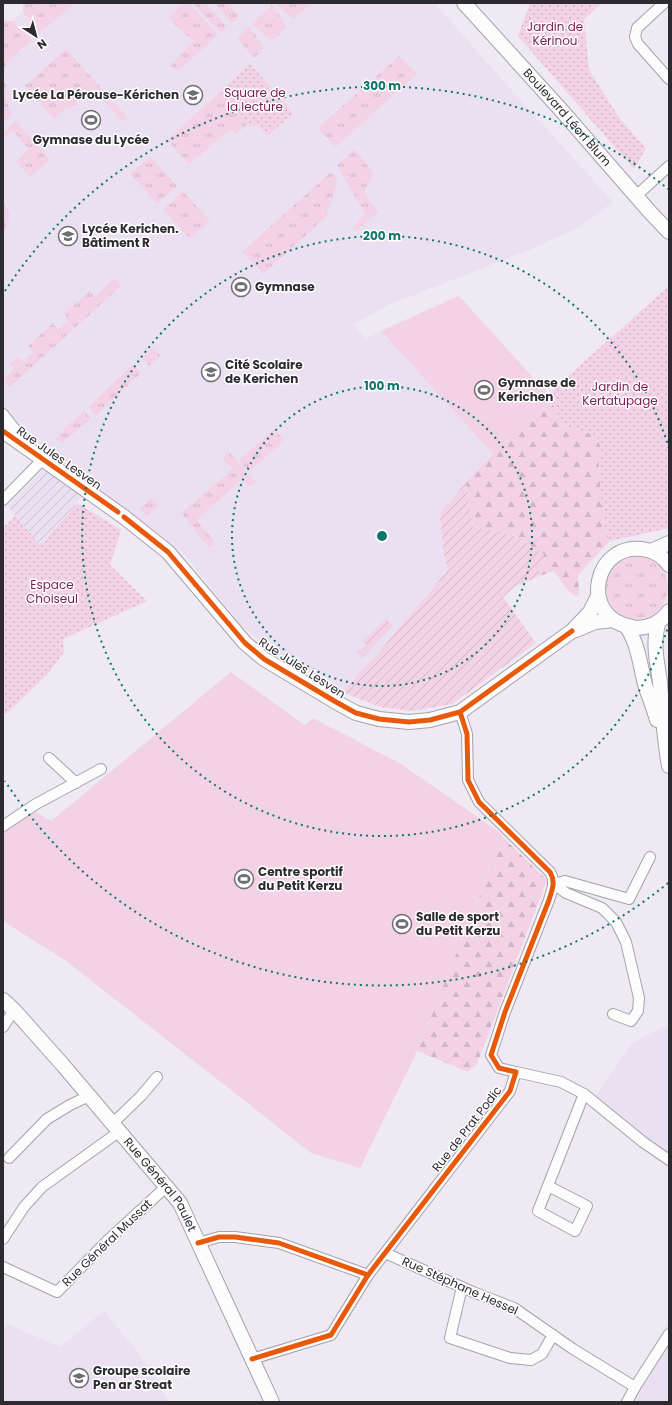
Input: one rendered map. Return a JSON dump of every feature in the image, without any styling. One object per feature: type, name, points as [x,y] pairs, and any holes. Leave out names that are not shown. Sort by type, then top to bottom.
[{"type":"street","name":"Boulevard Léon Blum","points":[[464,3],[669,232]]},
{"type":"street","points":[[664,3],[637,28],[635,37],[638,44],[669,79]]},
{"type":"street","points":[[636,196],[669,166]]},
{"type":"street","name":"Rue Jules Lesven","points":[[3,414],[38,455]]},
{"type":"street","name":"Rue Jules Lesven","points":[[3,431],[129,520],[168,552],[245,642],[264,658],[336,702],[356,712],[379,719],[409,722],[430,720],[460,712],[572,631],[590,612],[598,596]]},
{"type":"street","points":[[3,500],[38,455]]},
{"type":"street","points":[[651,551],[669,543]]},
{"type":"street","points":[[669,565],[660,556],[651,551],[630,549],[612,558],[605,566],[600,576],[598,586],[598,596],[604,610],[631,633],[636,644],[646,687],[664,740],[669,761]]},
{"type":"street","points":[[664,740],[660,683],[654,640],[659,621],[669,611]]},
{"type":"street","name":"Rue Jules Lesven","points":[[572,631],[595,622],[620,623],[643,627],[659,621]]},
{"type":"street","points":[[460,712],[466,734],[468,780],[479,802],[550,872],[554,884],[566,893],[602,908],[616,922],[626,942],[638,998],[638,1011],[631,1020],[613,1014]]},
{"type":"street","points":[[49,758],[76,783]]},
{"type":"street","points":[[3,826],[36,804],[101,769]]},
{"type":"street","points":[[554,884],[565,881],[629,899],[650,857]]},
{"type":"street","name":"Rue de Prat Podic","points":[[252,1359],[331,1335],[368,1275],[510,1091],[516,1072],[499,1068],[491,1055],[505,1012],[554,884]]},
{"type":"street","name":"Rue Général Paulet","points":[[3,1000],[14,1010],[57,1058],[180,1203],[272,1402]]},
{"type":"street","points":[[3,1027],[14,1010]]},
{"type":"street","points":[[516,1072],[561,1082],[584,1094],[643,1142],[669,1160]]},
{"type":"street","points":[[3,1239],[24,1207],[42,1187],[116,1127],[157,1077]]},
{"type":"street","points":[[548,1186],[587,1206],[576,1231],[538,1211],[584,1094]]},
{"type":"street","points":[[9,1158],[48,1120],[70,1105],[89,1096]]},
{"type":"street","name":"Rue Général Mussat","points":[[3,1267],[57,1292],[107,1241],[166,1186]]},
{"type":"street","points":[[198,1243],[219,1237],[235,1237],[279,1243],[368,1275]]},
{"type":"street","name":"Rue Stéphane Hessel","points":[[385,1253],[514,1308],[573,1349],[635,1387]]},
{"type":"street","points":[[462,1287],[450,1338],[510,1358],[532,1360],[542,1354],[553,1335]]},
{"type":"street","points":[[627,1402],[669,1334]]},
{"type":"shaded area","name":"Cité Scolaire de Kerichen","points":[[23,3],[435,3],[613,202],[576,229],[534,248],[391,304],[353,324],[366,339],[381,331],[493,454],[440,513],[443,549],[448,570],[379,652],[342,692],[266,647],[239,623],[184,554],[163,536],[45,450],[3,405],[3,21],[13,21],[23,12]]},
{"type":"shaded area","points":[[54,457],[92,484],[41,546],[8,507]]},
{"type":"shaded area","points":[[669,1024],[669,1155],[594,1099],[632,1043]]},
{"type":"shaded area","name":"Groupe scolaire Pen ar Streat","points":[[104,1311],[140,1355],[169,1402],[3,1402],[3,1330],[7,1324],[60,1347]]},
{"type":"shaded area","points":[[669,1319],[669,1402],[620,1402],[662,1333]]},
{"type":"green space","points":[[23,3],[75,3],[39,33],[23,12]]},
{"type":"green space","points":[[184,3],[190,4],[218,35],[178,71],[170,66],[193,41],[168,18]]},
{"type":"green space","points":[[193,3],[206,3],[227,27],[220,33]]},
{"type":"green space","points":[[214,3],[227,3],[239,16],[232,23]]},
{"type":"green space","points":[[275,3],[312,3],[293,19]]},
{"type":"green space","name":"Jardin de Kérinou","points":[[530,3],[601,3],[584,19],[589,70],[620,119],[646,148],[634,169],[518,36]]},
{"type":"green space","points":[[272,5],[287,27],[272,41],[252,24]]},
{"type":"green space","points":[[3,21],[13,21],[32,40],[11,59],[3,72]]},
{"type":"green space","points":[[249,26],[264,48],[254,58],[237,38]]},
{"type":"green space","points":[[66,49],[128,118],[123,122],[93,89],[70,109],[68,107],[54,119],[25,86]]},
{"type":"green space","points":[[399,56],[417,74],[335,147],[318,128]]},
{"type":"green space","name":"Square de la lecture","points":[[250,64],[293,113],[267,136],[258,125],[250,126],[220,92]]},
{"type":"green space","points":[[3,83],[7,84],[6,98],[12,116],[3,123]]},
{"type":"green space","points":[[220,92],[249,123],[236,134],[230,129],[201,154],[200,157],[198,156],[189,164],[167,140]]},
{"type":"green space","points":[[16,121],[50,160],[30,177],[16,161],[29,149],[13,131],[3,139],[3,133]]},
{"type":"green space","points":[[355,149],[373,173],[364,192],[378,212],[356,231],[353,227],[365,214],[337,165]]},
{"type":"green space","points":[[150,156],[177,186],[157,204],[130,174]]},
{"type":"green space","points":[[331,172],[338,180],[326,217],[263,274],[242,252]]},
{"type":"green space","points":[[183,191],[210,221],[190,239],[163,209]]},
{"type":"green space","points":[[3,202],[10,215],[3,233]]},
{"type":"green space","points":[[115,278],[121,286],[10,387],[3,379],[14,369],[10,364],[18,357],[23,362],[33,352],[28,346],[53,323],[58,329],[68,321],[65,313],[90,291],[95,296]]},
{"type":"green space","name":"Jardin de Kertatupage","points":[[669,286],[669,528],[610,541],[603,520],[599,464],[602,452],[597,436],[563,425],[548,394]]},
{"type":"green space","points":[[459,296],[548,394],[546,406],[493,454],[381,331]]},
{"type":"green space","points":[[153,347],[161,355],[149,366],[142,358]]},
{"type":"green space","points":[[134,364],[141,373],[96,415],[88,407]]},
{"type":"green space","points":[[548,394],[563,425],[597,436],[602,452],[599,464],[603,520],[610,541],[578,575],[579,595],[576,596],[568,591],[554,571],[537,577],[543,554],[515,536],[473,527],[466,483],[493,454],[546,406]]},
{"type":"green space","points":[[84,411],[91,419],[62,443],[55,439],[64,431],[63,429]]},
{"type":"green space","points":[[274,429],[284,440],[249,472],[239,461]]},
{"type":"green space","points":[[229,452],[256,482],[250,487],[242,479],[197,520],[216,543],[209,548],[181,513],[233,469],[222,458]]},
{"type":"green space","points":[[466,483],[473,527],[515,536],[544,554],[537,577],[516,586],[503,597],[536,643],[452,704],[412,711],[380,707],[342,692],[379,652],[448,570],[443,549],[440,513]]},
{"type":"green space","points":[[151,498],[159,505],[147,516],[140,509]]},
{"type":"green space","name":"Espace Choiseul","points":[[77,503],[121,530],[110,565],[147,601],[63,639],[64,652],[48,674],[6,714],[3,714],[3,528],[15,516],[41,546]]},
{"type":"green space","points":[[637,557],[654,562],[659,566],[663,571],[668,588],[663,605],[659,610],[654,614],[637,619],[620,614],[615,610],[611,605],[606,588],[611,571],[615,566],[620,562]]},
{"type":"green space","points":[[386,619],[393,626],[362,658],[357,653],[366,645],[362,641]]},
{"type":"green space","name":"Centre sportif du Petit Kerzu","points":[[231,672],[305,725],[313,718],[401,764],[499,832],[503,837],[417,1051],[360,1168],[311,1153],[65,960],[3,921],[3,832],[35,812],[51,821]]},
{"type":"green space","points":[[503,837],[547,880],[477,1064],[468,1072],[417,1051]]},
{"type":"cycle path","points":[[3,431],[118,512]]},
{"type":"cycle path","points":[[124,517],[168,552],[245,643],[264,659],[356,713],[379,719],[409,722],[430,720],[460,712],[572,631]]},
{"type":"cycle path","points":[[252,1359],[331,1335],[368,1275],[510,1091],[516,1072],[499,1068],[491,1055],[505,1012],[549,900],[553,886],[553,879],[550,872],[479,802],[468,780],[467,734],[460,712]]},
{"type":"cycle path","points":[[198,1243],[219,1237],[235,1237],[279,1243],[368,1275]]},
{"type":"place","name":"Lycée La Pérouse-Kérichen","points":[[193,95]]},
{"type":"place","name":"Gymnase du Lycée","points":[[91,120]]},
{"type":"place","name":"Lycée Kerichen. Bâtiment R","points":[[68,236]]},
{"type":"place","name":"Gymnase","points":[[241,287]]},
{"type":"place","name":"Cité Scolaire de Kerichen","points":[[211,372]]},
{"type":"place","name":"Gymnase de Kerichen","points":[[484,390]]},
{"type":"place","name":"Centre sportif du Petit Kerzu","points":[[244,879]]},
{"type":"place","name":"Salle de sport du Petit Kerzu","points":[[402,924]]},
{"type":"place","name":"Groupe scolaire Pen ar Streat","points":[[79,1378]]}]
